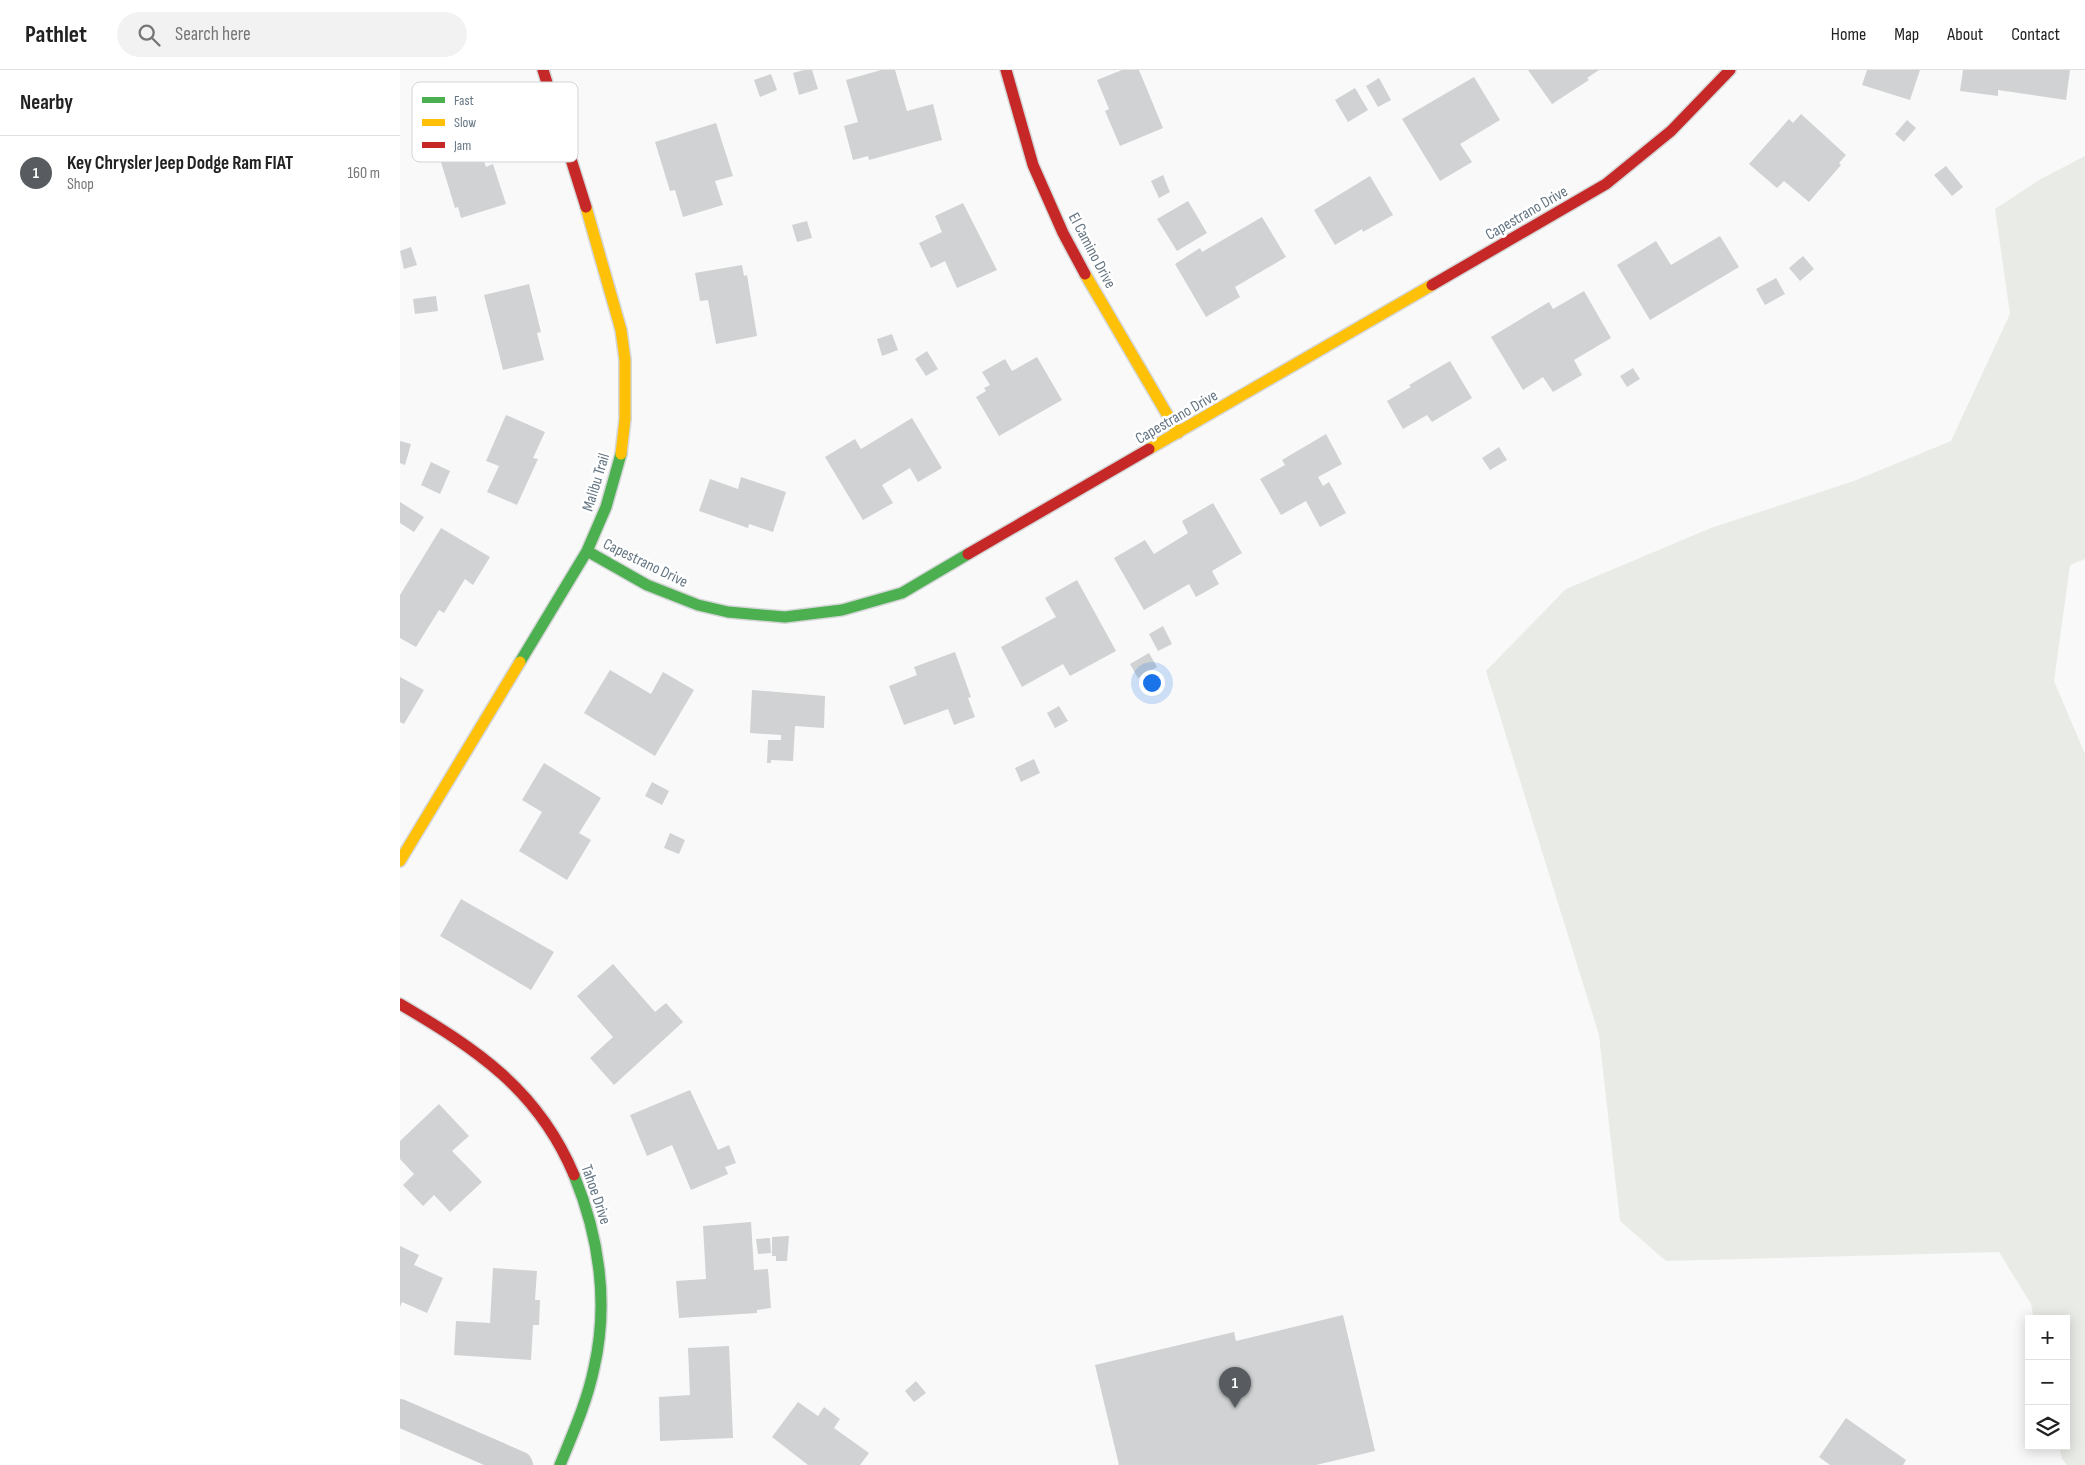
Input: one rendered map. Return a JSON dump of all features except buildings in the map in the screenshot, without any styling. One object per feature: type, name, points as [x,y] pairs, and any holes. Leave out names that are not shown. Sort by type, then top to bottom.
[{"type":"street","name":"Malibu Trail","points":[[543,70],[547,82]]},
{"type":"street","name":"El Camino Drive","points":[[1006,70],[1033,164],[1049,203],[1078,260],[1178,433]]},
{"type":"street","name":"Capestrano Drive","points":[[587,551],[667,594],[716,610],[777,618],[813,616],[846,610],[879,601],[921,584],[1606,184],[1654,148],[1698,108],[1730,70]]},
{"type":"street","name":"Malibu Trail","points":[[400,861],[587,551],[606,507],[621,455],[625,420],[625,360],[621,330],[572,162]]},
{"type":"street","name":"Tahoe Drive","points":[[400,1004],[460,1040],[497,1068],[520,1092],[544,1121],[562,1149],[588,1209],[596,1246],[601,1284],[598,1347],[587,1396],[560,1465]]},
{"type":"street","points":[[400,1413],[519,1465]]},
{"type":"shaded area","points":[[2085,156],[2085,559],[2070,565],[2054,681],[2085,754],[2085,1465],[2067,1465],[2062,1459],[2060,1450],[2070,1450],[2070,1315],[2033,1315],[2031,1304],[1999,1252],[1666,1261],[1620,1221],[1599,1035],[1486,671],[1566,589],[1711,528],[1854,481],[1951,441],[2010,314],[1995,209],[2041,179]]},
{"type":"traffic: fast","points":[[520,662],[587,551],[606,507],[621,454]]},
{"type":"traffic: fast","points":[[587,551],[647,585],[698,605],[728,612],[785,617],[842,610],[902,593],[968,554]]},
{"type":"traffic: fast","points":[[560,1465],[588,1393],[594,1368],[601,1319],[601,1294],[595,1246],[583,1198],[574,1175]]},
{"type":"traffic: slow","points":[[586,207],[621,330],[625,360],[625,419],[621,454]]},
{"type":"traffic: slow","points":[[1085,274],[1178,433]]},
{"type":"traffic: slow","points":[[1149,449],[1432,285]]},
{"type":"traffic: slow","points":[[400,861],[520,662]]},
{"type":"traffic: jam","points":[[543,70],[547,82]]},
{"type":"traffic: jam","points":[[1006,70],[1033,165],[1063,233],[1085,274]]},
{"type":"traffic: jam","points":[[1432,285],[1606,184],[1671,131],[1730,70]]},
{"type":"traffic: jam","points":[[572,162],[586,207]]},
{"type":"traffic: jam","points":[[968,554],[1149,449]]},
{"type":"traffic: jam","points":[[400,1004],[479,1055],[502,1074],[542,1118],[559,1145],[574,1175]]},
{"type":"place","name":"Key Chrysler Jeep Dodge Ram FIAT","points":[[1235,1408]]}]
